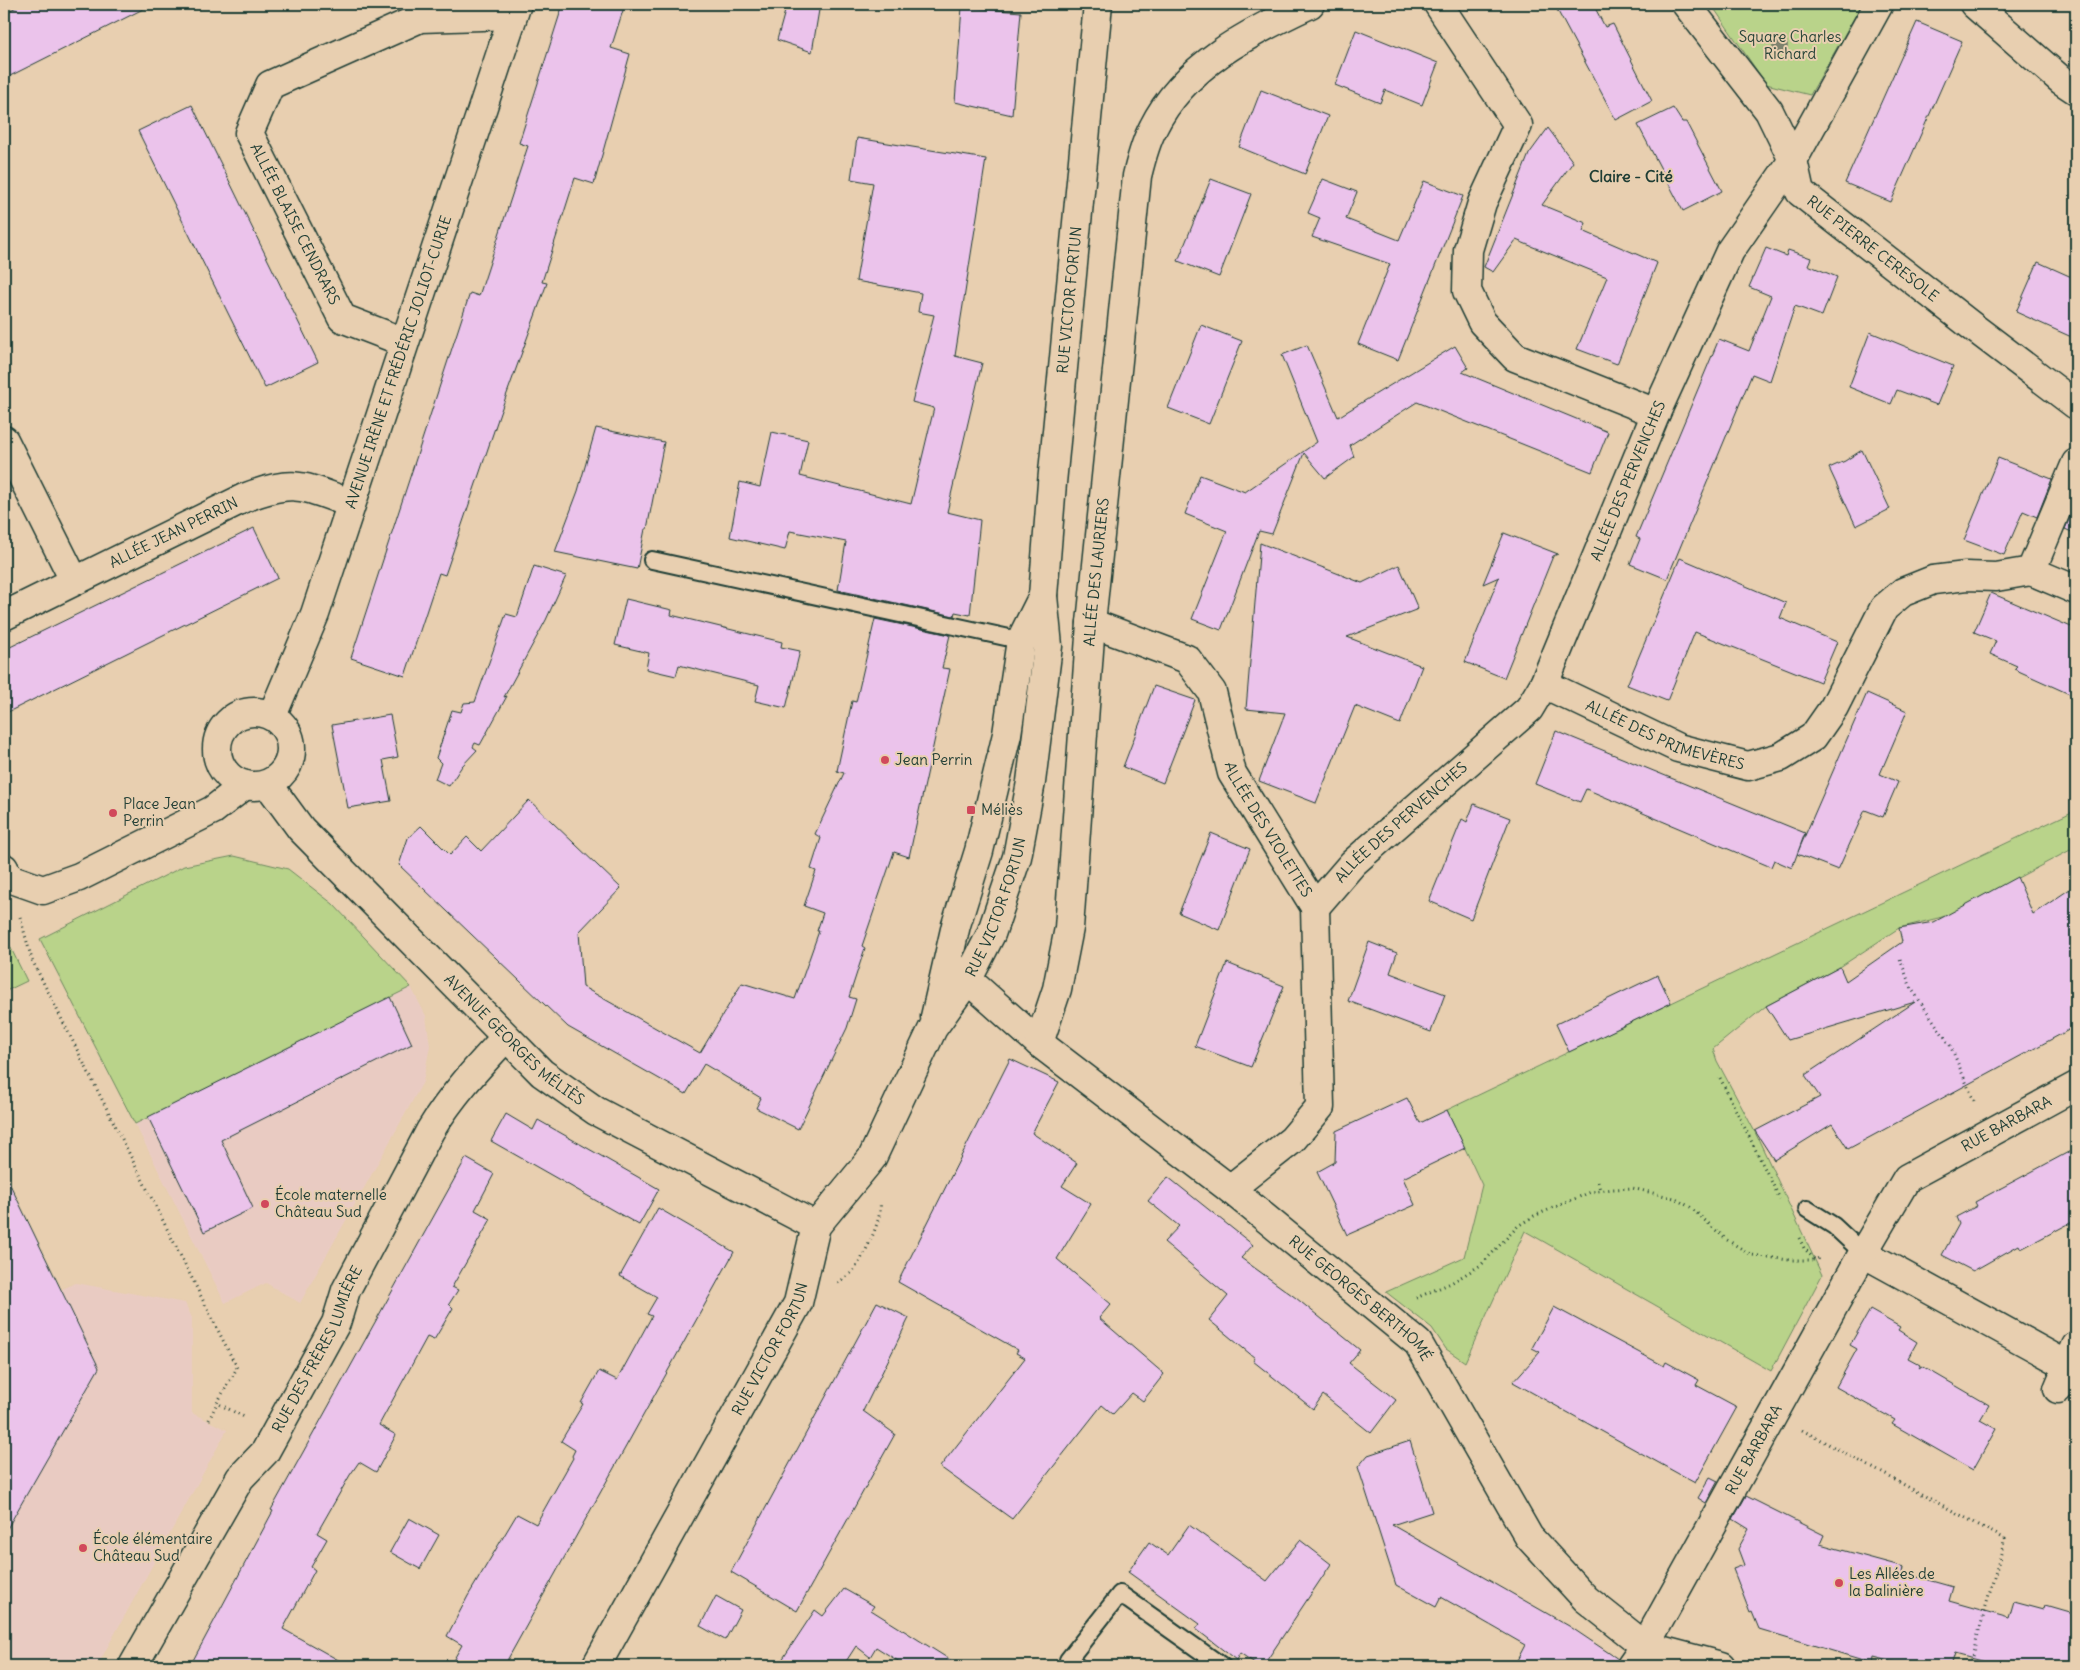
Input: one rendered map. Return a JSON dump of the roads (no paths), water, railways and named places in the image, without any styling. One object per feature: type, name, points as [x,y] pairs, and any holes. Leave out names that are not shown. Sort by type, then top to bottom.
[{"type":"street","name":"RUE VICTOR FORTUN","points":[[596,1666],[798,1302],[816,1226],[872,1158],[933,1028],[968,979],[991,934],[1017,857],[1031,782],[1048,646],[1043,596],[1052,473],[1098,4]]},
{"type":"street","name":"ALLÉE DES LAURIERS","points":[[1039,1043],[1057,989],[1069,928],[1091,623],[1137,176],[1153,128],[1167,105],[1187,82],[1238,40],[1310,4]]},
{"type":"street","points":[[1438,4],[1518,125],[1482,204],[1468,250],[1467,291],[1482,322],[1515,357],[1656,414]]},
{"type":"street","name":"RUE PIERRE CERESOLE","points":[[1686,4],[1770,111],[1793,160],[1800,192],[1973,327],[2076,404]]},
{"type":"street","name":"ALLÉE DES PERVENCHES","points":[[1315,907],[1353,863],[1529,709],[1544,684],[1656,414],[1730,251],[1793,160],[1879,4]]},
{"type":"street","points":[[1974,4],[2061,80],[2076,90]]},
{"type":"street","name":"AVENUE IRÈNE ET FRÉDÉRIC JOLIOT-CURIE","points":[[272,716],[315,614],[404,342],[509,8]]},
{"type":"street","name":"ALLÉE BLAISE CENDRARS","points":[[404,342],[342,318],[249,133],[270,86],[420,18],[509,8]]},
{"type":"street","points":[[4,440],[74,580]]},
{"type":"street","points":[[2076,463],[2031,571],[2076,590]]},
{"type":"street","name":"ALLÉE JEAN PERRIN","points":[[4,616],[74,580],[267,489],[282,485],[300,486],[350,503]]},
{"type":"street","name":"ALLÉE DES PRIMEVÈRES","points":[[1544,684],[1678,748],[1748,766],[1781,757],[1813,737],[1834,707],[1884,608],[1903,592],[1933,580],[1966,576],[1996,577],[2031,571]]},
{"type":"street","name":"RUE VICTOR FORTUN","points":[[933,1028],[956,924],[979,851],[1007,734],[1021,640],[1043,596]]},
{"type":"street","name":"ALLÉE DES VIOLETTES","points":[[1091,623],[1187,659],[1212,692],[1232,773],[1315,907],[1320,1107],[1292,1140],[1230,1189]]},
{"type":"street","points":[[7,873],[43,890],[79,878],[213,810],[286,769],[292,748],[287,730],[272,716],[254,712],[236,716],[221,733],[217,745],[218,758],[228,776],[257,785]]},
{"type":"street","name":"AVENUE GEORGES MÉLIÈS","points":[[257,785],[505,1038],[542,1073],[596,1111],[816,1226]]},
{"type":"street","name":"RUE GEORGES BERTHOMÉ","points":[[947,962],[1039,1043],[1230,1189],[1418,1343],[1529,1537],[1638,1656],[1721,1666]]},
{"type":"street","name":"RUE DES FRÈRES LUMIÈRE","points":[[133,1666],[240,1478],[265,1452],[336,1324],[346,1290],[444,1107],[505,1038]]},
{"type":"street","name":"RUE BARBARA","points":[[1638,1656],[1862,1253],[1907,1178],[2076,1086]]},
{"type":"street","points":[[1862,1253],[2067,1366]]},
{"type":"lane","points":[[652,560],[1048,646]]},
{"type":"lane","points":[[1807,1209],[1834,1226],[1862,1253]]},
{"type":"lane","points":[[1077,1666],[1068,1660],[1120,1594],[1222,1666]]},
{"type":"place","name":"Jean Perrin","points":[[885,760]]},
{"type":"place","name":"Méliès","points":[[971,810]]},
{"type":"place","name":"Place Jean Perrin","points":[[113,813]]},
{"type":"place","name":"École maternelle Château Sud","points":[[265,1204]]},
{"type":"place","name":"École élémentaire Château Sud","points":[[83,1548]]},
{"type":"place","name":"Les Allées de la Balinière","points":[[1839,1583]]},
{"type":"district","name":"Claire - Cité","points":[[1631,176]]},
{"type":"park label","name":"Square Charles Richard","points":[[1790,46]]}]
